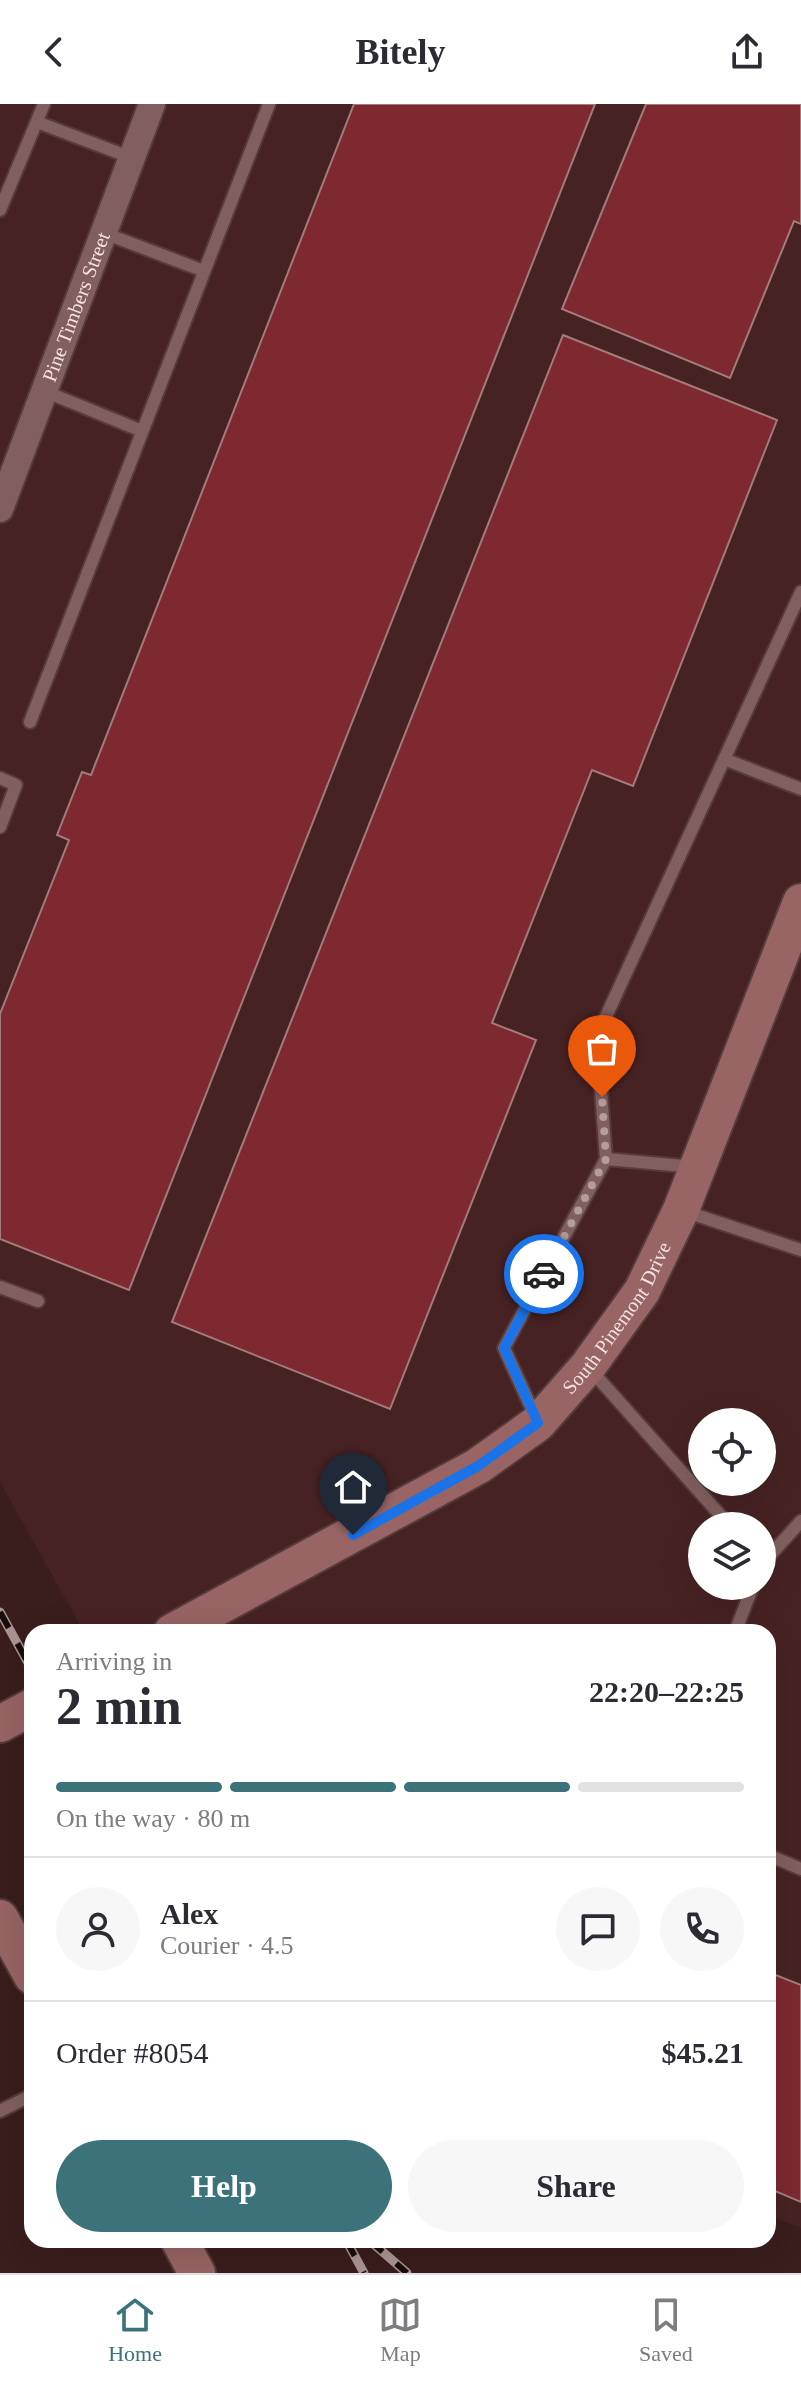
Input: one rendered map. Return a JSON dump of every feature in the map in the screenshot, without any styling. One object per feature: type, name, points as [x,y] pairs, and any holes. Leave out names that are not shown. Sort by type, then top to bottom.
[{"type":"street","name":"Pine Timbers Street","points":[[0,509],[13,462],[44,391],[152,104]]},
{"type":"street","name":"South Pinemont Drive","points":[[187,1624],[478,1466],[538,1423],[588,1366],[642,1291],[681,1210],[799,912]]},
{"type":"street","points":[[0,1724],[24,1711]]},
{"type":"street","points":[[0,1919],[24,1962]]},
{"type":"street","points":[[183,2248],[197,2273]]},
{"type":"lane","points":[[0,210],[44,104]]},
{"type":"lane","points":[[30,722],[269,104]]},
{"type":"lane","points":[[37,122],[132,158]]},
{"type":"lane","points":[[104,233],[204,271]]},
{"type":"lane","points":[[44,391],[142,431]]},
{"type":"lane","points":[[538,1423],[504,1348],[606,1159],[597,1036],[801,592]]},
{"type":"lane","points":[[724,759],[801,789]]},
{"type":"lane","points":[[0,778],[16,785],[0,827]]},
{"type":"lane","points":[[606,1159],[697,1167]]},
{"type":"lane","points":[[681,1210],[801,1250]]},
{"type":"lane","points":[[0,1287],[38,1301]]},
{"type":"lane","points":[[588,1366],[718,1512]]},
{"type":"lane","points":[[776,1548],[801,1521]]},
{"type":"lane","points":[[738,1624],[748,1600]]},
{"type":"lane","points":[[776,1858],[801,1869]]},
{"type":"lane","points":[[0,2111],[24,2099]]},
{"type":"shaded area","points":[[0,104],[801,104],[801,2228],[776,2218],[776,1624],[80,1624],[0,1482]]},
{"type":"building","points":[[354,104],[595,104],[129,1290],[0,1239],[0,1014],[69,840],[57,835],[82,772],[91,775]]},
{"type":"building","points":[[646,104],[801,104],[801,224],[794,221],[730,378],[562,309]]},
{"type":"building","points":[[563,335],[777,420],[633,786],[592,770],[492,1023],[536,1040],[390,1409],[172,1322]]},
{"type":"building","points":[[776,1975],[801,1985],[801,2202],[776,2191]]},
{"type":"railway","points":[[0,1612],[24,1656]]},
{"type":"railway","points":[[350,2248],[364,2273]]},
{"type":"railway","points":[[378,2248],[407,2273]]},
{"type":"way so far","points":[[544,1274],[606,1159],[602,1097]]},
{"type":"route","points":[[353,1535],[478,1466],[538,1423],[504,1348],[544,1274]]}]
